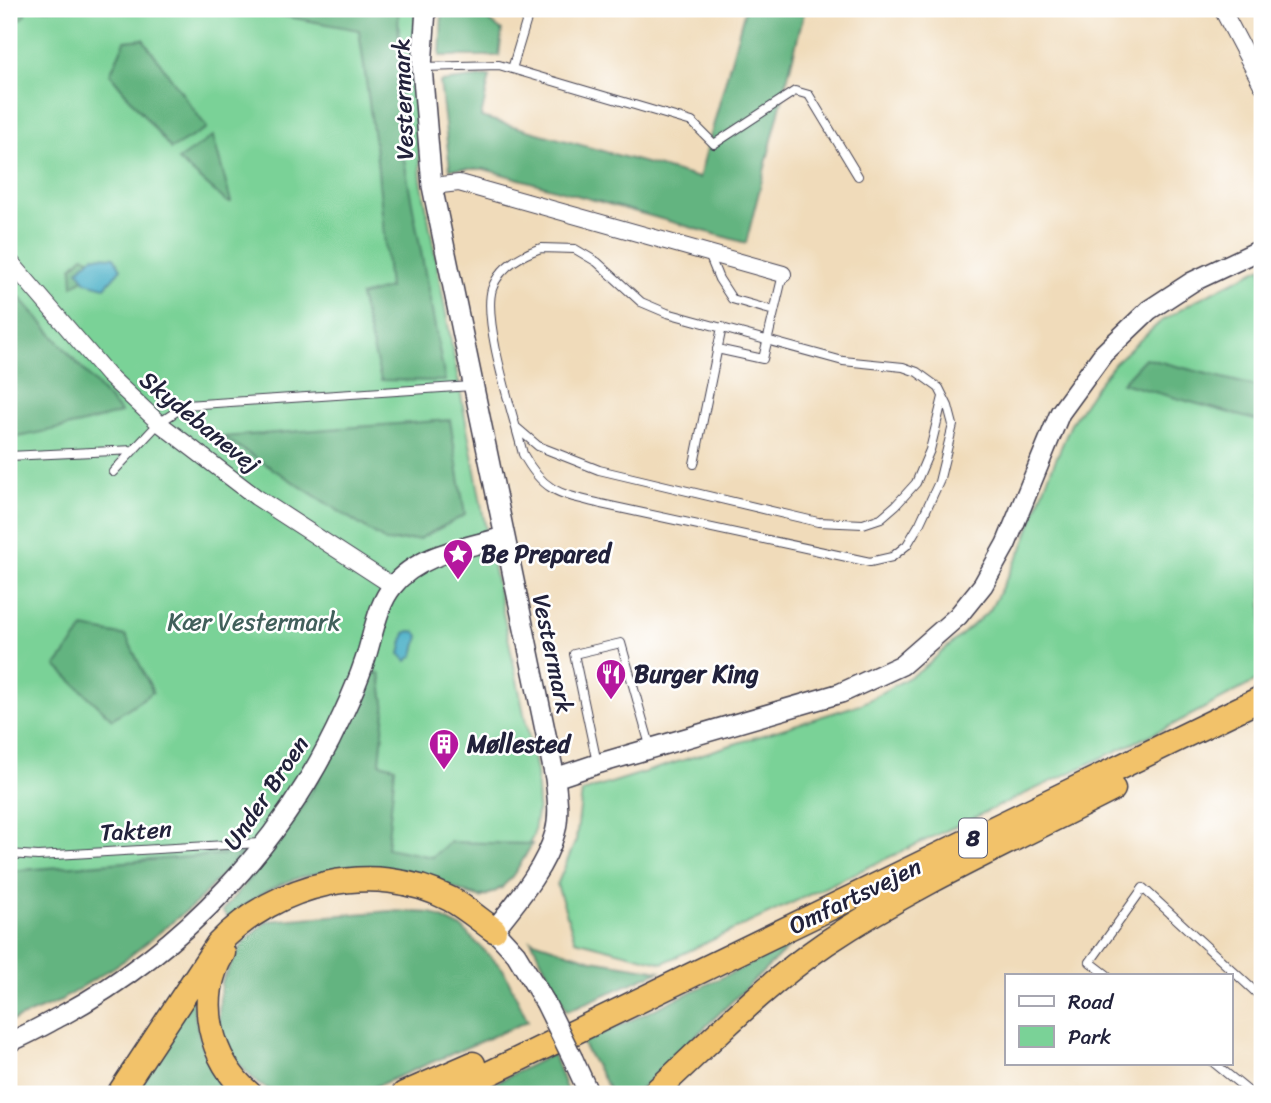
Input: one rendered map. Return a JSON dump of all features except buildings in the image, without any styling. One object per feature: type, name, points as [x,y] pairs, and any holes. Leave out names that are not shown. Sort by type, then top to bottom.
[{"type":"highway","name":"Omfartsvejen","points":[[447,1094],[1262,698]]},
{"type":"highway","points":[[653,1094],[785,973],[864,919],[922,886],[1262,712]]},
{"type":"highway","points":[[119,1094],[202,965],[230,931],[275,902],[299,891],[354,879],[387,879],[419,887],[451,900],[494,930]]},
{"type":"highway","points":[[250,1094],[230,1074],[218,1053],[211,1029],[209,1005],[212,981],[220,958],[233,937],[252,917]]},
{"type":"highway","points":[[404,1094],[583,1016],[685,978]]},
{"type":"street","name":"Vestermark","points":[[426,9],[422,67],[432,186],[555,778],[558,809],[555,833],[541,865],[494,930]]},
{"type":"street","points":[[1222,9],[1260,74]]},
{"type":"street","name":"Vestermark","points":[[432,186],[459,183],[783,274]]},
{"type":"street","points":[[555,778],[841,693],[902,665],[958,617],[983,585],[1006,544],[1060,413],[1103,354],[1149,310],[1192,282],[1262,249]]},
{"type":"street","name":"Skydebanevej","points":[[10,265],[108,375],[159,423],[256,497],[393,586]]},
{"type":"street","name":"Under Broen","points":[[9,1042],[89,1000],[140,966],[193,923],[223,894],[267,842],[310,779],[343,714],[364,663],[381,609],[393,586],[414,567],[432,558],[503,537]]},
{"type":"street","points":[[494,930],[516,954],[545,1002],[589,1094]]},
{"type":"lane","points":[[511,9],[529,12],[512,69]]},
{"type":"lane","points":[[422,67],[499,65],[692,122],[714,144],[794,91],[810,95],[858,176]]},
{"type":"lane","points":[[541,248],[575,249],[597,262],[641,302],[667,313],[722,327],[843,361],[903,367],[917,372],[939,388],[953,425],[939,482],[907,545],[892,557],[870,562],[566,495],[545,486],[533,473],[523,454],[490,323],[493,287],[509,264],[526,253],[541,248]]},
{"type":"lane","points":[[708,253],[719,279],[732,299],[774,311]]},
{"type":"lane","points":[[717,349],[763,359],[783,274]]},
{"type":"lane","points":[[694,464],[722,327]]},
{"type":"lane","points":[[113,472],[159,423],[186,405],[472,386]]},
{"type":"lane","points":[[516,428],[538,446],[599,470],[818,522],[863,524],[881,518],[916,482],[930,450],[943,397]]},
{"type":"lane","points":[[9,456],[134,450]]},
{"type":"lane","points":[[597,764],[574,654],[621,643],[651,749]]},
{"type":"lane","name":"Takten","points":[[9,854],[38,856],[267,842]]},
{"type":"lane","points":[[1106,974],[1090,962],[1143,888],[1262,998]]},
{"type":"lane","points":[[1215,1064],[1252,1094]]},
{"type":"green space","name":"Kær Vestermark","points":[[9,9],[415,9],[415,99],[421,179],[488,541],[536,771],[538,806],[533,837],[502,888],[481,898],[421,872],[384,864],[305,873],[265,888],[203,865],[9,879]]},
{"type":"green space","points":[[9,9],[25,9],[25,16],[9,27]]},
{"type":"green space","points":[[222,9],[398,9],[402,149],[445,381],[381,380],[360,296],[389,288],[377,160],[359,30],[262,12]]},
{"type":"green space","points":[[442,9],[477,9],[502,31],[499,56],[440,56]]},
{"type":"green space","points":[[745,9],[805,9],[746,243],[484,169],[450,169],[440,82],[490,76],[481,117],[699,178]]},
{"type":"green space","points":[[143,39],[207,128],[171,149],[110,74],[125,41]]},
{"type":"green space","points":[[213,136],[231,202],[227,202],[178,160]]},
{"type":"green space","points":[[83,256],[94,259],[95,271],[73,286],[72,267]]},
{"type":"green space","points":[[1262,267],[1262,678],[1172,725],[663,963],[575,940],[557,885],[576,840],[582,792],[861,704],[920,671],[990,610],[1022,549],[1072,422],[1115,363],[1159,323],[1198,299]]},
{"type":"green space","points":[[9,285],[121,413],[9,439]]},
{"type":"green space","points":[[1145,358],[1262,388],[1262,422],[1122,383]]},
{"type":"green space","points":[[450,420],[465,515],[419,539],[387,542],[223,437]]},
{"type":"green space","points":[[84,628],[126,636],[153,692],[112,719],[56,666]]},
{"type":"green space","points":[[368,670],[380,674],[385,710],[380,763],[395,767],[387,848],[432,857],[450,842],[532,844],[506,884],[490,894],[477,896],[431,880],[387,871],[329,871],[292,880],[273,888],[228,918],[222,911],[283,839],[316,784]]},
{"type":"green space","points":[[242,853],[196,903],[125,960],[56,1003],[9,1022],[9,871]]},
{"type":"green space","points":[[391,911],[432,913],[462,928],[503,969],[528,1021],[358,1094],[278,1094],[258,1084],[237,1062],[218,1028],[221,983],[243,943],[267,921]]},
{"type":"green space","points":[[531,940],[592,960],[660,971],[567,1011]]},
{"type":"green space","points":[[791,945],[635,1094],[612,1094],[582,1043]]},
{"type":"green space","points":[[191,996],[208,1063],[223,1085],[234,1094],[130,1094]]},
{"type":"green space","points":[[553,1054],[568,1094],[473,1094]]},
{"type":"water","points":[[94,256],[114,257],[121,269],[105,287],[86,282],[78,270]]},
{"type":"water","points":[[410,631],[419,636],[414,655],[407,661],[400,654],[405,633]]},
{"type":"place","name":"Be Prepared","points":[[458,581]]},
{"type":"place","name":"Burger King","points":[[611,701]]},
{"type":"place","name":"Møllested","points":[[444,771]]}]
